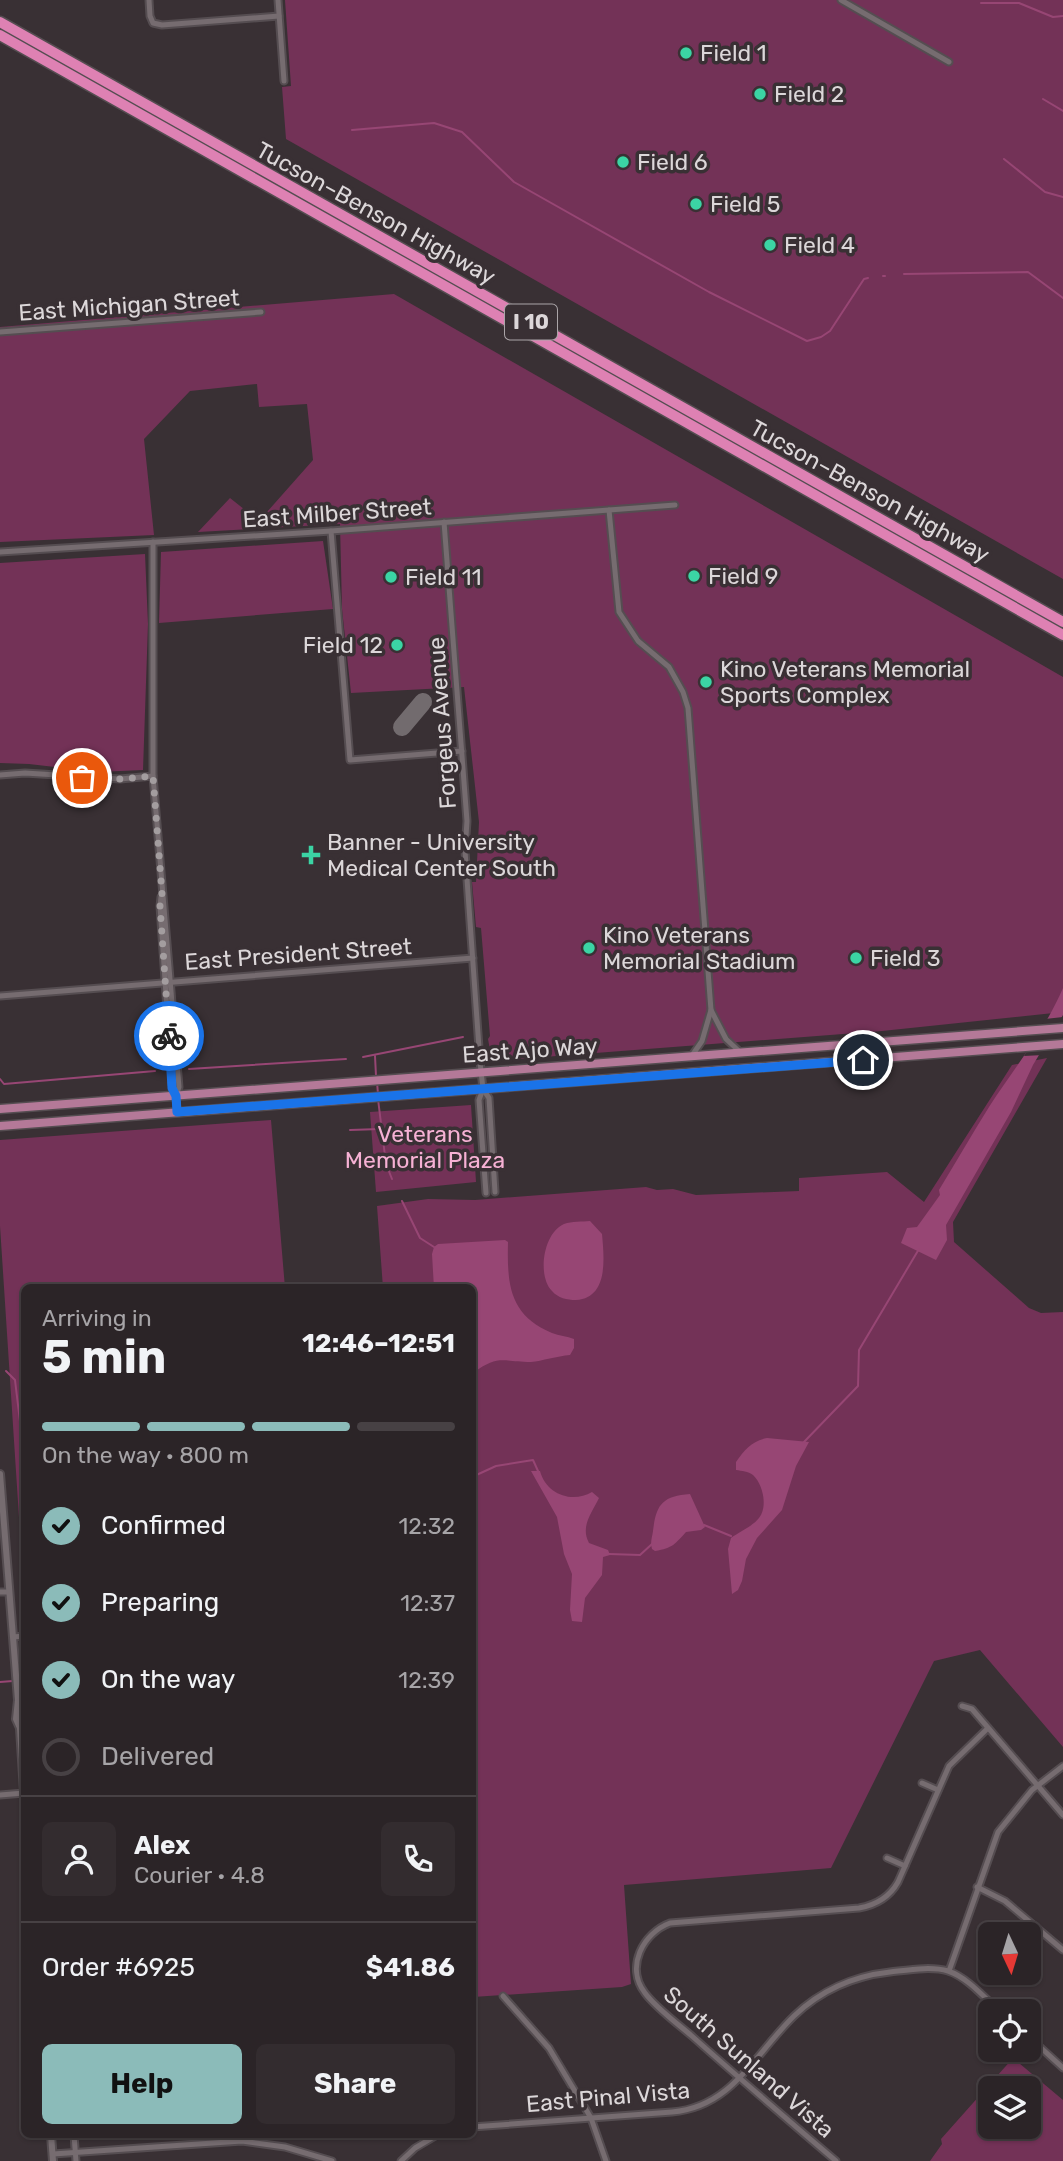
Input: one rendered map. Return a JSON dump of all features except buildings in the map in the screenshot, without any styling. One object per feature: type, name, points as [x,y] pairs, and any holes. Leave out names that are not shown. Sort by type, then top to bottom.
[{"type":"highway","name":"Tucson–Benson Highway","points":[[0,22],[1063,622]]},
{"type":"highway","name":"Tucson–Benson Highway","points":[[0,35],[1062,635]]},
{"type":"main road","name":"East Ajo Way","points":[[0,1109],[1061,1028]]},
{"type":"main road","points":[[862,1042],[863,1060]]},
{"type":"main road","name":"East Ajo Way","points":[[0,1126],[1063,1044]]},
{"type":"street","points":[[149,0],[153,23],[162,26],[279,16]]},
{"type":"street","points":[[278,0],[284,82]]},
{"type":"street","points":[[841,0],[949,62]]},
{"type":"street","name":"East Michigan Street","points":[[0,332],[261,312]]},
{"type":"street","name":"East Milber Street","points":[[0,552],[675,505]]},
{"type":"street","points":[[609,510],[619,612],[638,641],[673,673],[688,708],[712,1010],[726,1039],[741,1053]]},
{"type":"street","name":"Forgeus Avenue","points":[[444,522],[462,751],[472,958],[483,1089],[479,1100],[486,1193]]},
{"type":"street","points":[[331,531],[350,760],[462,751]]},
{"type":"street","points":[[153,542],[153,776],[162,893],[165,902],[168,981],[179,1087],[176,1096],[177,1112]]},
{"type":"street","points":[[0,775],[25,773],[120,779],[153,776]]},
{"type":"street","name":"East President Street","points":[[0,996],[472,958]]},
{"type":"street","points":[[691,1057],[702,1041],[712,1010]]},
{"type":"street","name":"Forgeus Avenue","points":[[483,1089],[489,1098],[495,1192]]},
{"type":"street","points":[[0,1474],[18,1701],[21,1708]]},
{"type":"street","points":[[0,1592],[9,1592]]},
{"type":"street","points":[[13,1637],[21,1636]]},
{"type":"street","points":[[962,1706],[972,1709],[1063,1815]]},
{"type":"street","points":[[21,1726],[21,1744]]},
{"type":"street","points":[[729,1928],[728,1919],[859,1908],[880,1901],[894,1889],[938,1790],[955,1759],[988,1728]]},
{"type":"street","points":[[985,1999],[949,1971],[977,1887],[998,1832],[1023,1798],[1063,1766]]},
{"type":"street","points":[[922,1783],[938,1790]]},
{"type":"street","points":[[0,1795],[21,1793]]},
{"type":"street","points":[[887,1858],[905,1866]]},
{"type":"street","points":[[977,1887],[1005,1901],[1063,1951]]},
{"type":"street","points":[[816,1912],[817,1922]]},
{"type":"street","name":"South Sunland Vista","points":[[728,1919],[670,1923],[653,1933],[642,1947],[637,1968],[645,1993],[738,2078],[836,2161]]},
{"type":"street","name":"East Pinal Vista","points":[[476,2127],[686,2111],[720,2097],[794,2016],[832,1988],[857,1978],[883,1973],[920,1969],[949,1971]]},
{"type":"street","points":[[503,1996],[549,2048],[592,2118],[606,2161]]},
{"type":"street","points":[[1041,2048],[1063,2068]]},
{"type":"street","points":[[51,2138],[53,2157],[74,2151],[242,2141],[285,2147],[332,2161]]},
{"type":"street","points":[[74,2138],[76,2161]]},
{"type":"street","points":[[401,2161],[414,2148],[432,2138]]},
{"type":"green space","points":[[285,0],[1063,0],[1063,579],[286,139],[282,87],[291,86]]},
{"type":"green space","name":"Kino Veterans Memorial Sports Complex","points":[[394,294],[1063,677],[1063,1012],[882,1031],[492,1061],[488,1039],[490,1036],[481,928],[476,927],[472,882],[476,882],[479,822],[464,687],[351,693],[342,609],[340,524],[198,532],[230,498],[259,521],[313,460],[307,404],[259,407],[257,384],[190,391],[144,439],[154,535],[0,542],[0,327]]},
{"type":"green space","points":[[323,541],[333,609],[159,623],[161,552]]},
{"type":"green space","points":[[145,554],[148,624],[143,770],[98,772],[0,763],[0,563]]},
{"type":"green space","points":[[1047,1058],[953,1222],[954,1242],[1029,1308],[1041,1313],[1063,1312],[1063,1747],[980,1650],[934,1661],[831,1868],[624,1885],[631,1984],[622,1987],[476,1997],[476,1284],[383,1284],[377,1206],[428,1199],[475,1200],[646,1187],[657,1190],[673,1189],[696,1195],[799,1191],[799,1178],[887,1172],[924,1202],[1012,1065]]},
{"type":"green space","name":"Veterans Memorial Plaza","points":[[471,1105],[476,1182],[376,1192],[370,1112]]},
{"type":"green space","points":[[271,1120],[285,1284],[21,1284],[21,1548],[0,1226],[0,1140]]},
{"type":"green space","points":[[1009,2062],[1018,2062],[1034,2076],[997,2076]]},
{"type":"green space","points":[[1041,2082],[1063,2100],[1063,2161],[930,2161],[942,2144],[941,2139],[978,2097],[978,2139],[1041,2139]]},
{"type":"shaded area","points":[[1063,988],[1063,1015],[946,1225],[947,1240],[936,1260],[901,1243],[907,1228],[917,1227],[940,1195],[939,1190],[989,1107],[1038,1034]]},
{"type":"shaded area","points":[[590,1221],[602,1234],[602,1275],[594,1292],[587,1298],[569,1300],[557,1295],[547,1284],[544,1255],[551,1236],[557,1229],[564,1224]]},
{"type":"shaded area","points":[[508,1242],[510,1285],[519,1307],[538,1326],[574,1339],[574,1348],[570,1355],[531,1362],[495,1361],[476,1371],[476,1284],[434,1284],[432,1254],[438,1244]]},
{"type":"shaded area","points":[[767,1438],[809,1442],[796,1466],[782,1510],[757,1538],[746,1559],[738,1590],[732,1594],[728,1549],[731,1538],[756,1521],[762,1513],[764,1502],[756,1479],[749,1473],[736,1470],[736,1462],[749,1446]]},
{"type":"shaded area","points":[[531,1471],[540,1471],[548,1486],[561,1495],[576,1497],[592,1492],[599,1498],[586,1525],[587,1537],[589,1543],[608,1550],[610,1555],[603,1557],[602,1575],[585,1598],[582,1622],[572,1621],[572,1574],[564,1554],[557,1517]]},
{"type":"shaded area","points":[[690,1494],[705,1527],[686,1532],[673,1545],[655,1551],[651,1542],[659,1508],[673,1497]]},
{"type":"pier","points":[[1063,1017],[1063,1022],[1043,1055],[1024,1056],[1045,1019]]},
{"type":"waterway","points":[[981,3],[1019,3],[1053,17],[1063,16]]},
{"type":"waterway","points":[[1043,99],[1063,111]]},
{"type":"waterway","points":[[352,130],[434,123],[462,132],[514,182],[709,292],[807,341],[830,331],[864,279],[868,278]]},
{"type":"waterway","points":[[1004,159],[1045,192],[1063,197]]},
{"type":"waterway","points":[[904,274],[1028,272],[1063,298]]},
{"type":"waterway","points":[[363,1057],[463,1037]]},
{"type":"waterway","points":[[375,1056],[376,1076]]},
{"type":"waterway","points":[[189,1069],[346,1059]]},
{"type":"waterway","points":[[0,1079],[4,1084],[155,1071]]},
{"type":"waterway","points":[[377,1082],[378,1094]]},
{"type":"waterway","points":[[378,1099],[386,1164],[392,1179]]},
{"type":"waterway","points":[[350,1130],[380,1129]]},
{"type":"waterway","points":[[402,1201],[420,1238],[434,1247]]},
{"type":"waterway","points":[[803,1443],[858,1386],[859,1350],[919,1249]]},
{"type":"waterway","points":[[6,1371],[15,1380],[21,1430]]},
{"type":"waterway","points":[[476,1475],[496,1466],[533,1460],[538,1471]]},
{"type":"waterway","points":[[704,1525],[731,1536]]},
{"type":"waterway","points":[[609,1554],[640,1555],[652,1544]]},
{"type":"waterway","points":[[0,1682],[13,1681]]},
{"type":"taxiway","points":[[402,727],[423,702]]},
{"type":"way so far","points":[[82,778],[153,776],[169,1036]]},
{"type":"place","name":"Field 1","points":[[686,53]]},
{"type":"place","name":"Field 2","points":[[760,94]]},
{"type":"place","name":"Field 6","points":[[623,162]]},
{"type":"place","name":"Field 5","points":[[696,204]]},
{"type":"place","name":"Field 4","points":[[770,245]]},
{"type":"place","name":"Field 9","points":[[694,576]]},
{"type":"place","name":"Field 11","points":[[391,577]]},
{"type":"place","name":"Field 12","points":[[397,645]]},
{"type":"place","name":"Kino Veterans Memorial Sports Complex","points":[[706,682]]},
{"type":"place","name":"Banner - University Medical Center South","points":[[311,855]]},
{"type":"place","name":"Kino Veterans Memorial Stadium","points":[[589,948]]},
{"type":"place","name":"Field 3","points":[[856,958]]},
{"type":"route","points":[[169,1036],[172,1088],[176,1096],[177,1112],[863,1060]]}]
